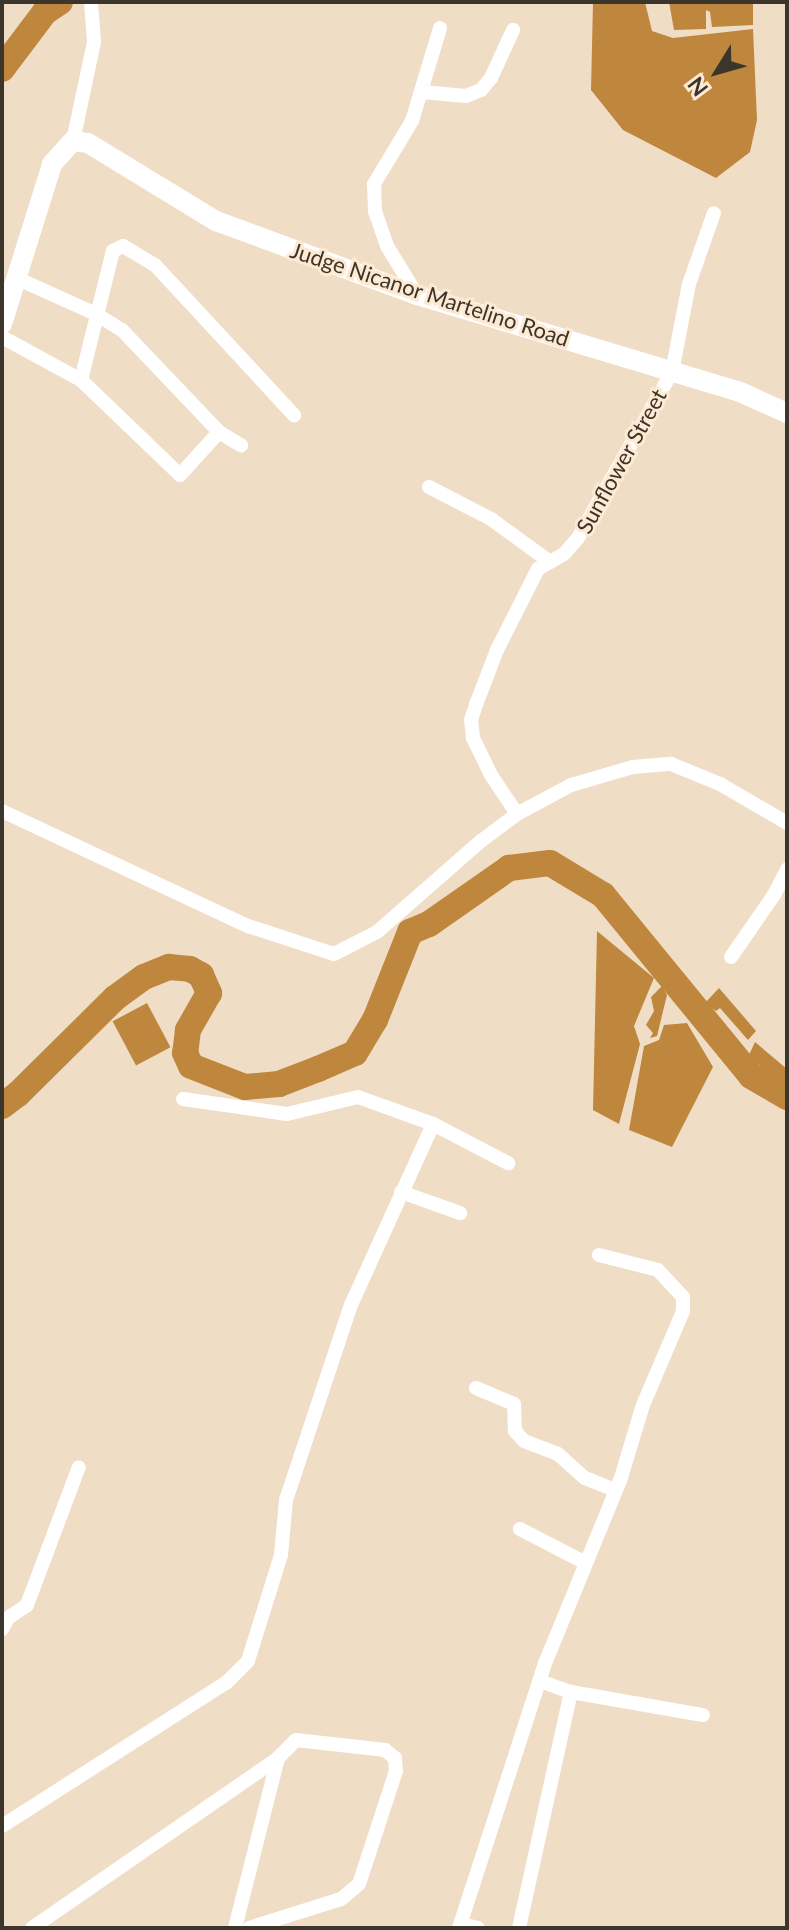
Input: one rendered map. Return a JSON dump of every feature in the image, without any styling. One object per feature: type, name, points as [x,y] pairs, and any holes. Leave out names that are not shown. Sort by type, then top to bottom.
[{"type":"street","points":[[2,324],[52,164],[80,142],[94,42],[91,3]]},
{"type":"street","points":[[417,295],[387,246],[375,211],[374,184],[412,121],[440,28]]},
{"type":"street","points":[[422,92],[466,96],[481,90],[491,78],[513,30]]},
{"type":"street","name":"Judge Nicanor Martelino Road","points":[[80,142],[216,221],[417,295],[740,392],[787,413]]},
{"type":"street","name":"Sunflower Street","points":[[517,814],[480,755],[473,738],[471,720],[500,644],[538,569],[564,554],[578,538],[672,372],[689,284],[714,213]]},
{"type":"street","points":[[81,380],[113,251],[123,246],[155,265],[294,415]]},
{"type":"street","points":[[16,278],[96,314],[122,330],[219,432],[241,445]]},
{"type":"street","points":[[2,337],[81,380],[180,475],[219,432]]},
{"type":"street","points":[[429,487],[491,519],[550,562]]},
{"type":"street","points":[[2,811],[248,926],[334,954],[377,932],[481,841],[517,814],[571,785],[633,767],[671,764],[720,784],[787,823]]},
{"type":"street","points":[[731,957],[774,895],[787,869]]},
{"type":"street","points":[[183,1099],[287,1114],[358,1097],[433,1124],[508,1163]]},
{"type":"street","points":[[2,1826],[226,1683],[248,1661],[281,1555],[286,1500],[351,1305],[433,1124]]},
{"type":"street","points":[[401,1192],[460,1213]]},
{"type":"street","points":[[478,1928],[460,1926],[499,1796],[540,1681],[615,1490],[643,1405],[683,1311],[683,1297],[658,1270],[599,1255]]},
{"type":"street","points":[[476,1388],[514,1404],[515,1431],[524,1441],[558,1454],[585,1478],[615,1490]]},
{"type":"street","points":[[2,1629],[8,1618],[27,1605],[79,1467]]},
{"type":"street","points":[[520,1529],[586,1563]]},
{"type":"street","points":[[540,1681],[571,1692],[703,1715]]},
{"type":"street","points":[[519,1928],[571,1692]]},
{"type":"street","points":[[32,1928],[278,1758],[296,1740],[385,1750],[395,1758],[396,1771],[359,1884],[341,1899],[249,1928]]},
{"type":"street","points":[[235,1928],[278,1758]]},
{"type":"shaded area","points":[[593,2],[645,2],[652,31],[673,38],[753,29],[757,120],[750,152],[716,178],[623,130],[591,90]]},
{"type":"shaded area","points":[[669,2],[753,2],[753,25],[712,27],[710,12],[706,10],[706,29],[674,30]]},
{"type":"shaded area","points":[[597,931],[654,978],[634,1026],[640,1044],[619,1124],[593,1110]]},
{"type":"shaded area","points":[[662,986],[667,995],[657,1036],[650,1038],[653,1033],[646,1025],[654,1011],[651,997]]},
{"type":"shaded area","points":[[719,988],[756,1031],[748,1040],[720,1008],[716,1011],[705,1003]]},
{"type":"shaded area","points":[[147,1003],[170,1047],[136,1065],[113,1021]]},
{"type":"shaded area","points":[[687,1023],[713,1067],[672,1147],[629,1130],[644,1046],[659,1040],[664,1025]]},
{"type":"shaded area","points":[[755,1042],[787,1069],[787,1093],[749,1055]]},
{"type":"waterway","points":[[2,69],[45,12],[60,2]]},
{"type":"waterway","points":[[2,1106],[115,998],[144,977],[169,967],[190,969],[201,975],[209,993],[188,1030],[185,1053],[191,1066],[245,1087],[279,1084],[355,1053],[375,1020],[410,932],[429,924],[509,868],[550,863],[603,895],[751,1076],[787,1097]]}]
